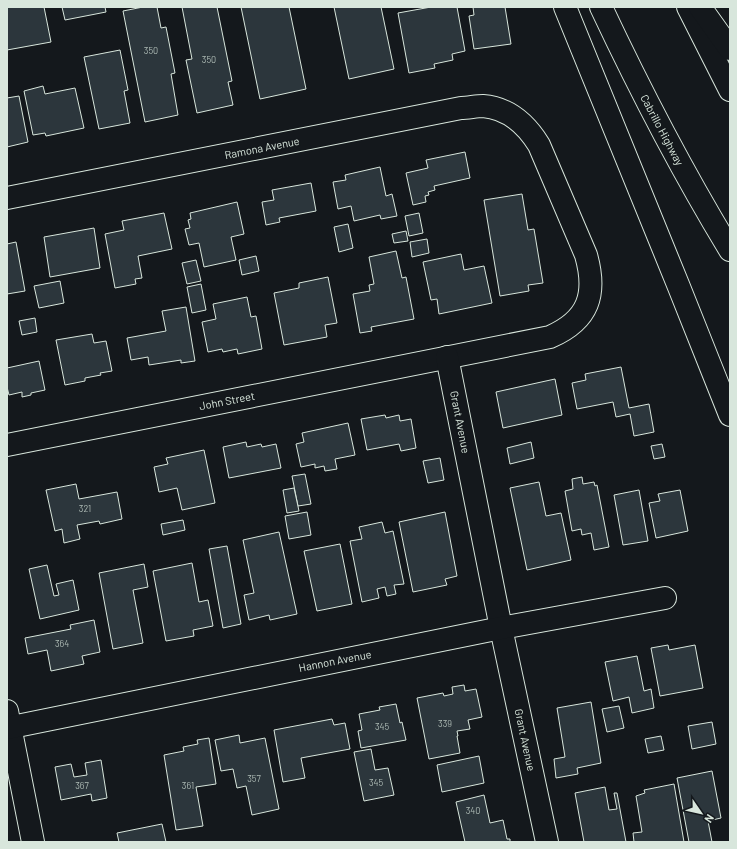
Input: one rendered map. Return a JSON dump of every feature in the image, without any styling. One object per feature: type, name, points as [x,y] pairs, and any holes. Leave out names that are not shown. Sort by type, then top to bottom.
[{"type":"main road","points":[[565,7],[730,415]]},
{"type":"main road","name":"Cabrillo Highway","points":[[601,7],[672,150],[730,250]]},
{"type":"main road","points":[[688,7],[730,90]]},
{"type":"main road","points":[[700,7],[730,49]]},
{"type":"main road","name":"Ramona Avenue","points":[[7,198],[461,108],[482,106],[505,112],[516,117],[532,134],[539,145],[586,254],[590,271],[591,287],[588,301],[584,312],[576,322],[564,331],[550,337],[447,357]]},
{"type":"main road","name":"John Street","points":[[7,445],[447,357]]},
{"type":"main road","name":"Grant Avenue","points":[[447,357],[501,628],[547,842]]},
{"type":"main road","name":"Hannon Avenue","points":[[8,722],[664,598]]},
{"type":"main road","points":[[8,722],[33,842]]},
{"type":"building","points":[[7,7],[44,7],[51,42],[7,50]]},
{"type":"building","points":[[62,7],[105,7],[106,12],[65,20]]},
{"type":"building","points":[[143,7],[157,7],[161,28],[166,27],[175,73],[171,74],[178,115],[145,122],[123,11]]},
{"type":"building","points":[[182,7],[217,7],[232,81],[228,82],[233,105],[197,113],[186,60],[192,59]]},
{"type":"building","points":[[241,7],[289,7],[306,89],[260,99]]},
{"type":"building","points":[[334,7],[381,7],[394,69],[349,79]]},
{"type":"building","points":[[431,7],[457,7],[465,51],[452,54],[453,60],[434,64],[435,68],[409,73],[398,13]]},
{"type":"building","points":[[473,7],[505,7],[511,44],[474,49],[469,16],[474,15]]},
{"type":"building","points":[[120,50],[128,90],[124,91],[130,123],[99,129],[84,57]]},
{"type":"building","points":[[43,86],[45,94],[75,88],[84,128],[46,136],[45,133],[33,135],[24,91]]},
{"type":"building","points":[[19,96],[28,142],[7,147],[7,98]]},
{"type":"building","points":[[465,152],[470,178],[434,186],[435,190],[428,192],[429,195],[425,196],[426,202],[413,205],[406,173],[428,168],[426,160]]},
{"type":"building","points":[[380,167],[386,196],[392,194],[397,216],[381,219],[380,215],[354,221],[351,206],[338,209],[333,182],[346,180],[345,175]]},
{"type":"building","points":[[311,183],[316,211],[279,218],[280,222],[266,225],[262,202],[274,200],[272,190]]},
{"type":"building","points":[[522,194],[528,230],[534,229],[543,283],[528,285],[529,291],[500,296],[484,200]]},
{"type":"building","points":[[237,202],[244,234],[231,237],[236,260],[204,267],[199,243],[189,245],[185,229],[190,228],[188,220],[191,219],[190,213]]},
{"type":"building","points":[[164,213],[172,249],[138,256],[142,278],[135,279],[136,284],[115,288],[105,234],[124,230],[122,221]]},
{"type":"building","points":[[419,213],[423,233],[409,236],[405,216]]},
{"type":"building","points":[[348,224],[353,248],[339,252],[334,227]]},
{"type":"building","points":[[94,228],[100,268],[50,277],[44,237]]},
{"type":"building","points":[[406,231],[408,241],[394,243],[392,234]]},
{"type":"building","points":[[427,239],[429,253],[412,257],[410,242]]},
{"type":"building","points":[[16,242],[25,291],[7,294],[7,244]]},
{"type":"building","points":[[396,251],[402,278],[406,277],[414,319],[371,327],[372,331],[360,333],[353,294],[370,291],[369,285],[374,284],[369,257]]},
{"type":"building","points":[[461,254],[464,270],[484,266],[492,303],[439,314],[437,299],[431,300],[423,262]]},
{"type":"building","points":[[256,256],[259,271],[242,275],[239,260]]},
{"type":"building","points":[[196,260],[201,281],[187,284],[182,263]]},
{"type":"building","points":[[328,277],[337,323],[325,325],[327,337],[284,345],[274,293],[299,288],[299,283]]},
{"type":"building","points":[[60,281],[64,303],[39,308],[34,286]]},
{"type":"building","points":[[201,284],[206,310],[192,313],[187,287]]},
{"type":"building","points":[[247,297],[251,317],[256,316],[262,349],[238,354],[237,349],[223,352],[222,349],[208,352],[202,322],[216,319],[213,304]]},
{"type":"building","points":[[186,307],[195,361],[181,363],[181,360],[149,365],[148,357],[131,360],[127,338],[166,331],[162,311]]},
{"type":"building","points":[[35,318],[37,332],[22,335],[19,321]]},
{"type":"building","points":[[92,334],[94,343],[106,341],[112,371],[85,378],[85,381],[65,385],[56,340]]},
{"type":"building","points":[[39,361],[45,390],[31,393],[31,395],[22,397],[22,392],[9,395],[7,387],[7,368]]},
{"type":"building","points":[[621,367],[629,408],[649,404],[654,432],[634,436],[630,414],[616,417],[613,402],[577,409],[572,383],[586,380],[585,374]]},
{"type":"building","points":[[555,379],[562,415],[503,428],[496,392]]},
{"type":"building","points":[[385,415],[386,418],[399,415],[400,421],[411,419],[416,448],[401,451],[399,444],[367,450],[361,419]]},
{"type":"building","points":[[348,423],[355,455],[335,459],[337,469],[325,471],[324,466],[315,468],[315,464],[301,467],[296,444],[304,442],[302,433]]},
{"type":"building","points":[[246,442],[247,447],[261,444],[262,447],[276,444],[281,468],[229,478],[223,447]]},
{"type":"building","points":[[531,442],[534,458],[510,464],[507,448]]},
{"type":"building","points":[[662,444],[665,457],[654,459],[651,446]]},
{"type":"building","points":[[204,450],[215,503],[182,510],[177,488],[159,492],[154,467],[168,464],[166,458]]},
{"type":"building","points":[[440,458],[444,480],[428,483],[423,461]]},
{"type":"building","points":[[305,474],[311,504],[298,506],[292,476]]},
{"type":"building","points":[[582,477],[583,484],[594,482],[595,486],[597,485],[609,547],[594,550],[591,533],[582,535],[581,529],[572,531],[565,491],[573,489],[572,479]]},
{"type":"building","points":[[539,482],[546,516],[561,513],[571,560],[527,570],[510,488]]},
{"type":"building","points":[[76,484],[79,499],[117,492],[122,519],[100,524],[99,521],[77,525],[80,539],[64,543],[62,529],[55,531],[46,490]]},
{"type":"building","points":[[294,488],[299,511],[287,513],[283,490]]},
{"type":"building","points":[[639,490],[648,541],[623,545],[614,495]]},
{"type":"building","points":[[680,490],[688,531],[656,538],[649,503],[660,501],[658,494]]},
{"type":"building","points":[[307,512],[311,535],[289,539],[285,516]]},
{"type":"building","points":[[445,512],[457,576],[445,579],[447,585],[413,592],[399,522]]},
{"type":"building","points":[[183,520],[185,530],[163,535],[161,524]]},
{"type":"building","points":[[382,522],[385,533],[393,531],[404,584],[394,585],[396,594],[387,596],[385,587],[377,589],[379,598],[362,602],[350,541],[362,539],[359,527]]},
{"type":"building","points":[[279,532],[297,614],[270,620],[269,615],[249,620],[244,595],[254,593],[243,540]]},
{"type":"building","points":[[340,544],[352,604],[317,611],[304,551]]},
{"type":"building","points":[[227,546],[241,624],[223,628],[209,549]]},
{"type":"building","points":[[192,563],[199,602],[208,600],[213,626],[193,630],[194,636],[166,641],[153,571]]},
{"type":"building","points":[[144,564],[148,587],[133,590],[143,643],[113,649],[99,573]]},
{"type":"building","points":[[47,565],[54,596],[59,595],[56,584],[73,580],[79,610],[40,619],[29,569]]},
{"type":"building","points":[[94,620],[100,652],[82,656],[84,664],[51,671],[47,650],[28,654],[25,638],[71,629],[70,625]]},
{"type":"building","points":[[668,645],[669,650],[695,645],[703,688],[660,696],[651,648]]},
{"type":"building","points":[[637,656],[644,691],[651,689],[654,708],[632,713],[629,697],[613,701],[605,662]]},
{"type":"building","points":[[464,685],[465,691],[476,689],[482,717],[468,720],[470,729],[457,731],[460,753],[429,759],[417,698],[443,693],[444,696],[453,694],[452,687]]},
{"type":"building","points":[[591,702],[601,763],[577,768],[578,774],[556,778],[554,759],[565,757],[557,708]]},
{"type":"building","points":[[396,704],[400,723],[402,722],[406,740],[361,748],[358,731],[362,730],[359,714],[380,710],[379,707]]},
{"type":"building","points":[[619,706],[624,728],[607,732],[602,709]]},
{"type":"building","points":[[332,719],[334,725],[345,723],[350,749],[301,758],[305,778],[283,782],[274,730]]},
{"type":"building","points":[[712,722],[716,744],[692,749],[688,726]]},
{"type":"building","points":[[239,735],[240,743],[265,738],[279,809],[252,815],[246,786],[237,788],[233,769],[221,771],[215,740]]},
{"type":"building","points":[[661,736],[664,750],[648,753],[645,739]]},
{"type":"building","points":[[209,738],[216,784],[196,787],[203,826],[176,830],[164,755],[184,751],[183,747],[198,744],[197,740]]},
{"type":"building","points":[[371,749],[375,770],[388,768],[394,795],[364,801],[354,752]]},
{"type":"building","points":[[479,756],[484,783],[442,792],[437,765]]},
{"type":"building","points":[[101,760],[107,798],[92,801],[91,794],[61,800],[55,767],[71,764],[74,777],[87,775],[85,763]]},
{"type":"building","points":[[712,771],[721,818],[708,821],[712,842],[689,842],[677,778]]},
{"type":"building","points":[[674,784],[684,842],[634,842],[633,833],[642,832],[636,796],[645,793],[644,790]]},
{"type":"building","points":[[605,787],[609,810],[617,809],[614,793],[617,793],[626,842],[584,842],[575,793]]},
{"type":"building","points":[[484,795],[490,823],[503,820],[507,839],[510,839],[510,842],[465,842],[456,802]]},
{"type":"building","points":[[162,824],[166,842],[119,842],[117,833]]}]
